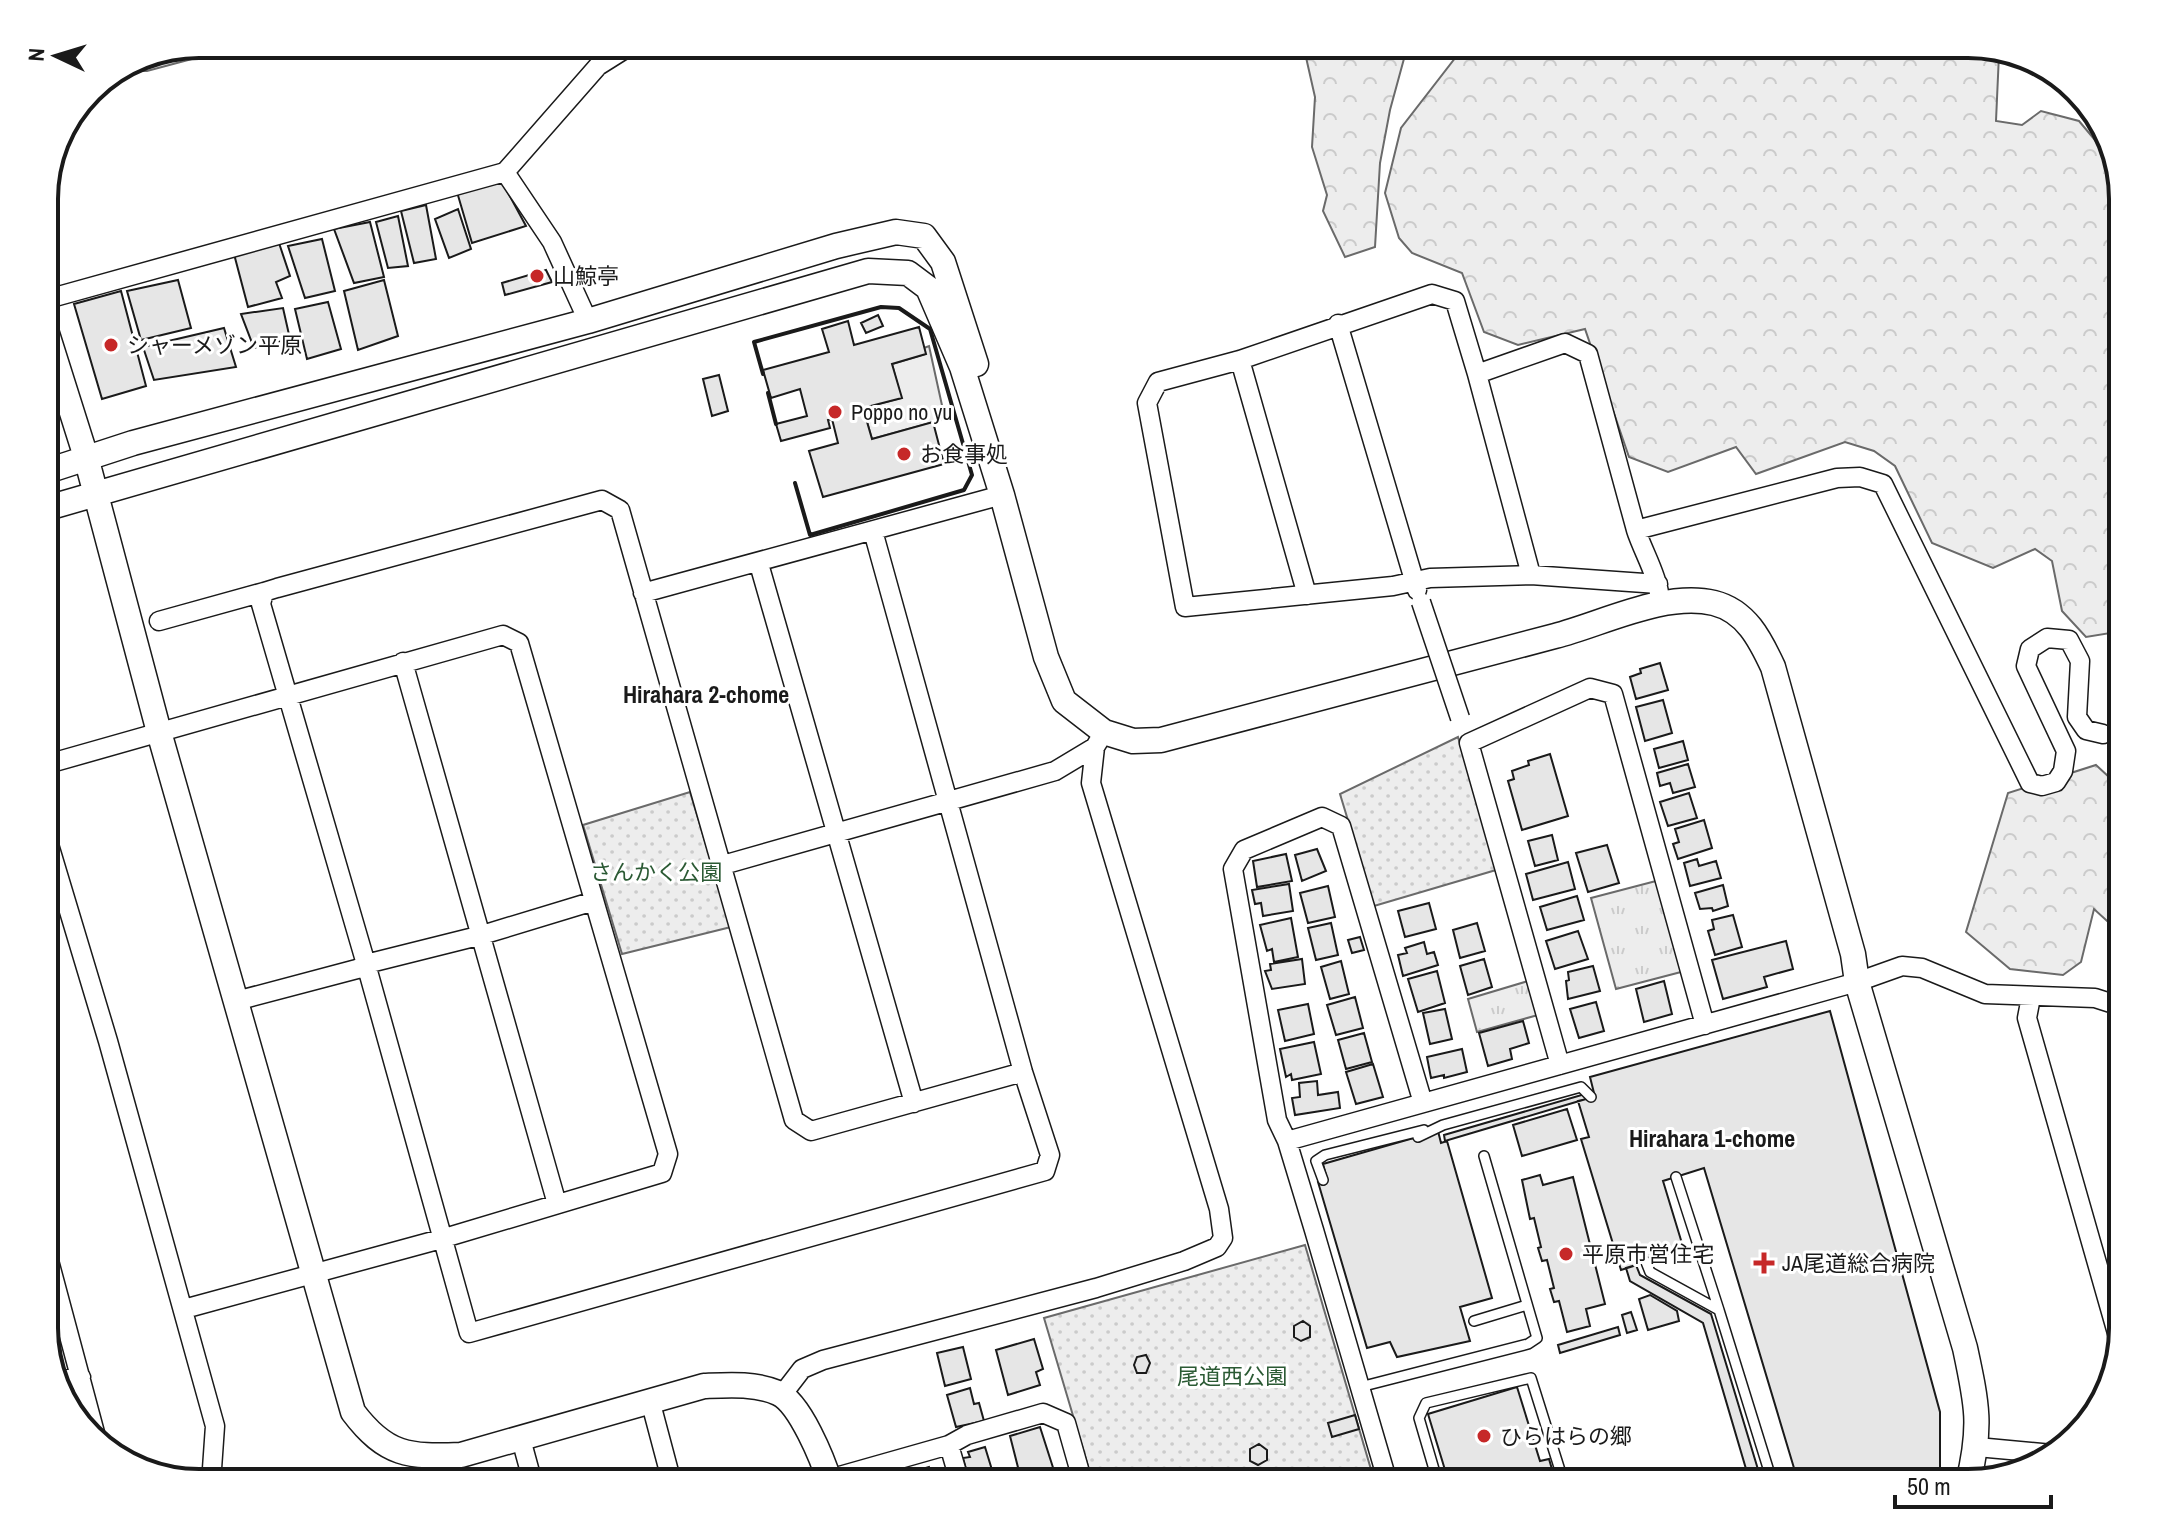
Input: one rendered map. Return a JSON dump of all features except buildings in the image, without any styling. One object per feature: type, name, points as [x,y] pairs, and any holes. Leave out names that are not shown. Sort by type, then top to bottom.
[{"type":"street","points":[[58,296],[505,172],[598,66],[611,58]]},
{"type":"street","points":[[505,172],[552,242],[588,321]]},
{"type":"street","points":[[58,467],[588,321],[836,246],[896,232],[924,236],[943,262],[991,415],[1002,495]]},
{"type":"street","points":[[58,505],[868,271],[908,273],[928,288],[956,354],[1002,495],[1046,657],[1064,701],[1099,740]]},
{"type":"street","points":[[721,283],[728,313]]},
{"type":"street","points":[[1531,575],[1455,301],[1432,294],[1240,360],[1158,382],[1147,403],[1185,607],[1393,586],[1430,578],[1531,575],[1715,603],[1735,613],[1757,631],[1773,667],[1853,954],[1857,982],[1965,1348],[1978,1409],[1977,1447],[1972,1469]]},
{"type":"street","points":[[1338,324],[1413,582],[1469,743],[1560,1065]]},
{"type":"street","points":[[1477,374],[1565,343],[1588,354],[1636,530],[1659,594]]},
{"type":"street","points":[[1240,360],[1307,595]]},
{"type":"street","points":[[58,368],[86,457],[159,732],[353,1412],[369,1434],[396,1451],[430,1456],[461,1455],[704,1386],[763,1388],[782,1395],[820,1449],[826,1469]]},
{"type":"street","points":[[1636,530],[1837,478],[1860,477],[1883,484],[2030,783],[2042,786],[2056,782],[2063,771],[2066,751],[2026,666],[2030,649],[2047,638],[2069,640],[2080,661],[2077,717],[2086,730],[2103,734]]},
{"type":"street","points":[[643,593],[759,564],[1002,495]]},
{"type":"street","points":[[159,621],[602,500],[620,510],[794,1120],[811,1131],[1023,1072]]},
{"type":"street","points":[[264,592],[261,604],[286,695],[366,964],[469,1333],[1045,1171],[1050,1155],[1023,1072],[873,531]]},
{"type":"street","points":[[759,564],[914,1103]]},
{"type":"street","points":[[723,865],[1055,771],[1099,740],[1161,740],[1559,635],[1659,594]]},
{"type":"street","points":[[58,761],[503,635],[519,643],[668,1154],[662,1173],[441,1239],[184,1309]]},
{"type":"street","points":[[403,662],[557,1204]]},
{"type":"street","points":[[1469,743],[1590,688],[1613,694],[1705,1025]]},
{"type":"street","points":[[782,1395],[802,1369],[823,1360],[1096,1288],[1184,1261],[1217,1247],[1223,1238],[1219,1209],[1091,783],[1099,740]]},
{"type":"street","points":[[1384,1469],[1287,1141],[1277,1120],[1233,869],[1244,850],[1322,817],[1341,826],[1423,1103]]},
{"type":"street","points":[[58,875],[108,1041],[215,1426],[212,1469]]},
{"type":"street","points":[[236,1001],[482,935],[594,901]]},
{"type":"street","points":[[1287,1141],[1857,982],[1902,966],[1922,968],[1985,994],[2095,998],[2109,1002]]},
{"type":"street","points":[[2031,997],[2027,1018],[2109,1305]]},
{"type":"street","points":[[58,1293],[92,1420]]},
{"type":"street","points":[[68,1379],[81,1377]]},
{"type":"street","points":[[650,1400],[668,1469]]},
{"type":"street","points":[[869,1469],[1043,1413],[1066,1423],[1079,1469]]},
{"type":"street","points":[[521,1439],[529,1469]]},
{"type":"street","points":[[949,1445],[956,1469]]},
{"type":"street","points":[[1977,1447],[2033,1452]]},
{"type":"lane","points":[[1323,1180],[1316,1161],[1325,1155],[1581,1087],[1591,1097]]},
{"type":"lane","points":[[1418,1137],[1443,1125]]},
{"type":"lane","points":[[1360,1387],[1528,1344],[1537,1338],[1484,1156]]},
{"type":"lane","points":[[1676,1177],[1767,1469]]},
{"type":"lane","points":[[1646,1262],[1650,1272],[1719,1310]]},
{"type":"lane","points":[[1474,1321],[1527,1305]]},
{"type":"lane","points":[[1434,1469],[1419,1418],[1426,1403],[1531,1378],[1560,1469]]},
{"type":"green space","points":[[195,58],[141,71],[154,65]]},
{"type":"green space","points":[[1306,58],[1404,58],[1380,163],[1375,247],[1345,257],[1323,211],[1327,195],[1312,147],[1315,97]]},
{"type":"green space","points":[[1455,58],[1968,58],[1999,62],[1996,121],[2022,125],[2041,111],[2079,121],[2098,145],[2108,181],[2109,633],[2086,637],[2062,611],[2052,561],[2035,549],[1993,568],[1932,543],[1895,466],[1874,451],[1845,442],[1756,474],[1736,447],[1668,472],[1629,457],[1585,329],[1518,345],[1484,332],[1462,273],[1412,253],[1399,238],[1385,193],[1401,128]]},
{"type":"green space","points":[[929,346],[945,419],[872,439],[863,408],[901,398],[892,364],[925,354],[924,348]]},
{"type":"green space","points":[[1458,737],[1496,870],[1374,906],[1340,794]]},
{"type":"green space","points":[[2096,765],[2109,777],[2109,923],[2094,909],[2081,962],[2063,975],[2010,969],[1966,932],[2008,793]]},
{"type":"green space","name":"さんかく公園","points":[[690,792],[731,927],[622,954],[583,825]]},
{"type":"green space","points":[[1656,881],[1681,972],[1616,989],[1591,898]]},
{"type":"green space","points":[[1528,981],[1538,1015],[1477,1032],[1468,999]]},
{"type":"green space","name":"尾道西公園","points":[[1305,1245],[1371,1469],[1089,1469],[1044,1318]]},
{"type":"wall","points":[[763,374],[754,342],[881,307],[899,308],[930,329],[972,475],[964,490],[810,535],[795,483]]},
{"type":"wall","points":[[768,393],[776,424]]},
{"type":"place","name":"山鯨亭","points":[[537,276]]},
{"type":"place","name":"シャーメゾン平原","points":[[111,345]]},
{"type":"place","name":"Poppo no yu","points":[[835,412]]},
{"type":"place","name":"お食事処","points":[[904,454]]},
{"type":"place","name":"平原市営住宅","points":[[1566,1254]]},
{"type":"place","name":"JA尾道総合病院","points":[[1764,1263]]},
{"type":"place","name":"ひらはらの郷","points":[[1484,1436]]},
{"type":"district","name":"Hirahara 2-chome","points":[[706,695]]},
{"type":"district","name":"Hirahara 1-chome","points":[[1712,1139]]}]
